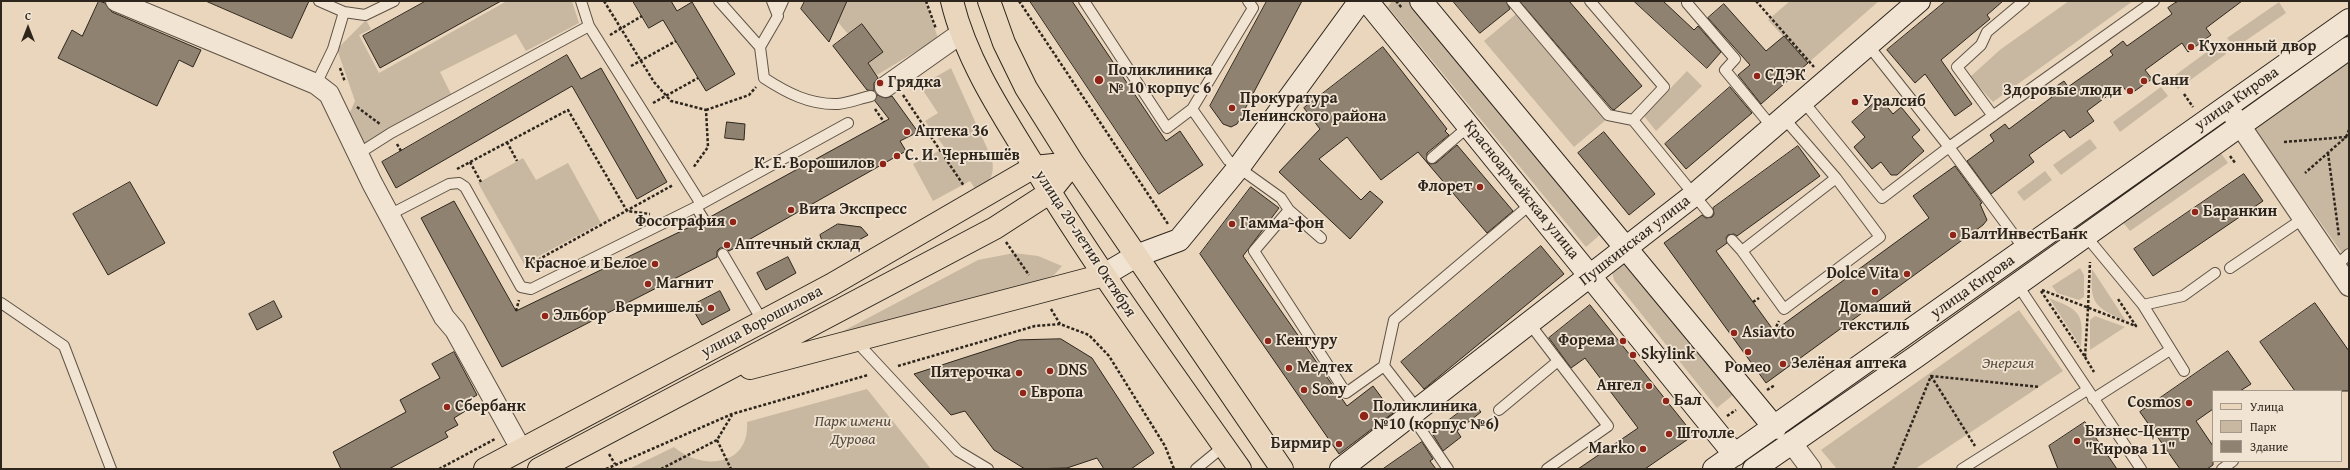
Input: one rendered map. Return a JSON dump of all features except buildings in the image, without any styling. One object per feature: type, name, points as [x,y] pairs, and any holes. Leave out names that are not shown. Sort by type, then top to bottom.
[{"type":"main road","points":[[990,1],[1004,42],[1026,88],[1073,163],[1282,469]]},
{"type":"main road","name":"улица 20-летия Октября","points":[[953,3],[960,34],[1050,193],[1104,275],[1240,469]]},
{"type":"main road","points":[[1034,167],[1073,163]]},
{"type":"main road","points":[[1050,193],[1073,163]]},
{"type":"main road","name":"улица Ворошилова","points":[[484,469],[516,440],[763,322],[831,285],[1034,167]]},
{"type":"main road","name":"улица Ворошилова","points":[[538,469],[714,378],[995,228],[1050,193]]},
{"type":"main road","points":[[714,378],[1104,275]]},
{"type":"street","points":[[116,1],[316,84],[329,94],[389,215],[444,317],[455,330],[516,440]]},
{"type":"street","points":[[1104,275],[1136,256],[1179,240],[1239,167],[1360,1]]},
{"type":"street","name":"Красноармейская улица","points":[[1368,1],[1735,454]]},
{"type":"street","points":[[1421,1],[1774,428]]},
{"type":"street","name":"Пушкинская улица","points":[[1341,469],[1694,195],[1918,1]]},
{"type":"street","name":"улица Кирова","points":[[1714,469],[2349,20]]},
{"type":"street","points":[[886,91],[960,34]]},
{"type":"street","name":"улица Кирова","points":[[1754,469],[1917,356],[2349,48]]},
{"type":"street","points":[[2228,106],[2304,218],[2342,260],[2349,286]]},
{"type":"street","points":[[1791,442],[1811,469]]},
{"type":"lane","points":[[319,1],[344,12],[366,15],[394,1]]},
{"type":"lane","points":[[581,1],[589,26],[685,179],[699,205],[704,220]]},
{"type":"lane","points":[[719,1],[760,47],[764,78],[785,92],[812,102],[839,104],[886,91]]},
{"type":"lane","points":[[772,1],[777,14]]},
{"type":"lane","points":[[760,47],[778,16],[777,14],[783,1]]},
{"type":"lane","points":[[1084,1],[1167,128],[1192,109],[1253,8],[1248,1]]},
{"type":"lane","points":[[1512,1],[1608,115],[1633,120],[1708,212]]},
{"type":"lane","points":[[1590,1],[1664,87],[1633,120]]},
{"type":"lane","points":[[1993,116],[1957,67],[1981,45],[1987,32],[2024,1]]},
{"type":"lane","points":[[1803,101],[1882,198],[1949,147],[2154,1]]},
{"type":"lane","points":[[1687,3],[1735,59],[1725,70],[1836,178],[1880,237],[1784,309],[1732,240]]},
{"type":"lane","points":[[316,84],[333,49],[344,12]]},
{"type":"lane","points":[[358,154],[391,133],[589,26]]},
{"type":"lane","points":[[1868,45],[1949,147],[2025,250]]},
{"type":"lane","points":[[1192,109],[1228,160],[1281,198],[1288,210],[1321,238]]},
{"type":"lane","points":[[389,215],[449,184],[460,183],[465,188],[521,287],[531,289],[699,205],[848,123]]},
{"type":"lane","points":[[1432,158],[1469,126]]},
{"type":"lane","points":[[1742,252],[1836,178]]},
{"type":"lane","points":[[1288,210],[1254,251],[1346,393],[1384,366],[1394,320],[1532,203]]},
{"type":"lane","points":[[2230,268],[2304,218]]},
{"type":"lane","points":[[2085,235],[2143,305],[2184,372]]},
{"type":"lane","points":[[723,254],[763,322]]},
{"type":"lane","points":[[2143,305],[2183,296],[2215,273]]},
{"type":"lane","points":[[2017,284],[2141,469]]},
{"type":"lane","points":[[1,303],[64,346],[111,469]]},
{"type":"lane","points":[[1529,323],[1608,426],[1547,469]]},
{"type":"lane","points":[[855,340],[958,451],[988,469]]},
{"type":"lane","points":[[2093,399],[2170,350]]},
{"type":"lane","points":[[1499,410],[1558,361]]},
{"type":"lane","points":[[1384,366],[1415,413],[1448,469]]},
{"type":"lane","points":[[1962,469],[2087,390]]},
{"type":"lane","points":[[1196,469],[1224,446]]},
{"type":"lane","points":[[2222,469],[2232,462]]},
{"type":"path","points":[[604,1],[654,82],[671,101],[706,110],[749,95],[764,78]]},
{"type":"path","points":[[1019,1],[1179,240]]},
{"type":"path","points":[[1756,1],[1816,69]]},
{"type":"path","points":[[599,41],[642,16]]},
{"type":"path","points":[[619,73],[676,41]]},
{"type":"path","points":[[642,109],[698,78]]},
{"type":"path","points":[[886,91],[965,188]]},
{"type":"path","points":[[352,103],[391,133]]},
{"type":"path","points":[[874,108],[884,122]]},
{"type":"path","points":[[450,172],[568,110],[627,211]]},
{"type":"path","points":[[514,273],[685,179],[708,147],[706,110]]},
{"type":"path","points":[[2305,173],[2346,137],[2349,130]]},
{"type":"path","points":[[2284,142],[2346,137]]},
{"type":"path","points":[[507,142],[517,161]]},
{"type":"path","points":[[2328,152],[2339,236]]},
{"type":"path","points":[[470,162],[481,182]]},
{"type":"path","points":[[2094,261],[2090,255],[2088,308],[2085,357],[2039,288],[2088,308],[2136,326],[2114,292]]},
{"type":"path","points":[[1928,373],[1981,457]]},
{"type":"path","points":[[1931,376],[2040,387]]},
{"type":"path","points":[[1893,469],[1931,376]]},
{"type":"path","points":[[662,469],[717,440],[732,414]]},
{"type":"path","points":[[439,469],[516,440]]},
{"type":"path","points":[[717,440],[731,469]]},
{"type":"green space","points":[[507,1],[572,1],[579,23],[526,51],[516,34],[440,72],[452,96],[360,148],[347,119],[355,101],[337,49],[366,20],[371,29],[359,35],[379,73]]},
{"type":"green space","points":[[847,1],[925,1],[938,38],[877,75],[868,63],[883,52],[861,25],[848,34],[838,22]]},
{"type":"green space","points":[[1392,1],[1411,1],[1602,233],[1586,247],[1388,7]]},
{"type":"green space","points":[[1790,1],[1879,1],[1808,63],[1768,20]]},
{"type":"green space","points":[[2069,1],[2133,1],[1993,102],[1970,77],[2001,49]]},
{"type":"green space","points":[[2279,2],[2286,13],[2235,48],[2227,38]]},
{"type":"green space","points":[[1516,14],[1607,119],[1574,147],[1484,41]]},
{"type":"green space","points":[[2219,43],[2226,54],[2178,89],[2170,79]]},
{"type":"green space","points":[[2349,62],[2349,263],[2255,130],[2261,121]]},
{"type":"green space","points":[[951,68],[992,159],[993,170],[991,178],[978,193],[970,181],[933,201],[913,164],[945,148],[925,121],[938,113],[920,86]]},
{"type":"green space","points":[[1687,71],[1702,86],[1656,131],[1644,116]]},
{"type":"green space","points":[[2161,87],[2168,96],[2120,132],[2113,122]]},
{"type":"green space","points":[[2090,139],[2097,148],[2061,175],[2053,165]]},
{"type":"green space","points":[[2220,152],[2228,163],[2130,231],[2122,221]]},
{"type":"green space","points":[[523,158],[536,180],[568,163],[601,223],[524,264],[478,183]]},
{"type":"green space","points":[[2045,171],[2052,180],[2024,201],[2017,192]]},
{"type":"green space","points":[[1014,253],[1038,256],[1062,266],[1054,275],[1034,283],[975,297],[832,337],[978,260]]},
{"type":"green space","points":[[1623,261],[1738,391],[1717,408],[1614,280],[1612,271]]},
{"type":"green space","points":[[2080,268],[2084,275],[2084,297],[2079,300],[2057,293],[2052,286]]},
{"type":"green space","points":[[2092,269],[2126,321],[2107,312],[2096,303],[2092,290]]},
{"type":"green space","points":[[2049,298],[2068,306],[2078,314],[2082,327],[2081,347]]},
{"type":"green space","name":"Энергия","points":[[2019,310],[2063,371],[1915,469],[1837,469],[1821,450]]},
{"type":"green space","points":[[2095,316],[2125,327],[2090,350],[2090,320]]},
{"type":"green space","name":"Парк имени Дурова","points":[[867,389],[931,469],[629,469],[674,447],[697,459],[709,461],[721,460],[732,456],[741,449],[746,437],[747,422]]},
{"type":"place","name":"Кухонный двор","points":[[2191,47]]},
{"type":"place","name":"СДЭК","points":[[1757,76]]},
{"type":"place","name":"Поликлиника № 10 корпус 6","points":[[1099,80]]},
{"type":"place","name":"Сани","points":[[2144,81]]},
{"type":"place","name":"Грядка","points":[[880,83]]},
{"type":"place","name":"Здоровые люди","points":[[2130,91]]},
{"type":"place","name":"Уралсиб","points":[[1855,102]]},
{"type":"place","name":"Прокуратура Ленинского района","points":[[1232,108]]},
{"type":"place","name":"Аптека 36","points":[[907,132]]},
{"type":"place","name":"С. И. Чернышёв","points":[[897,156]]},
{"type":"place","name":"К. Е. Ворошилов","points":[[883,164]]},
{"type":"place","name":"Флорет","points":[[1480,187]]},
{"type":"place","name":"Вита Экспресс","points":[[791,210]]},
{"type":"place","name":"Баранкин","points":[[2195,212]]},
{"type":"place","name":"Фосография","points":[[733,222]]},
{"type":"place","name":"Гамма-фон","points":[[1232,224]]},
{"type":"place","name":"БалтИнвестБанк","points":[[1953,235]]},
{"type":"place","name":"Аптечный склад","points":[[727,245]]},
{"type":"place","name":"Красное и Белое","points":[[655,264]]},
{"type":"place","name":"Dolce Vita","points":[[1907,274]]},
{"type":"place","name":"Магнит","points":[[648,284]]},
{"type":"place","name":"Домаший текстиль","points":[[1875,292]]},
{"type":"place","name":"Вермишель","points":[[711,308]]},
{"type":"place","name":"Эльбор","points":[[545,316]]},
{"type":"place","name":"Asiavto","points":[[1734,333]]},
{"type":"place","name":"Кенгуру","points":[[1268,341]]},
{"type":"place","name":"Форема","points":[[1623,341]]},
{"type":"place","name":"Ромео","points":[[1748,352]]},
{"type":"place","name":"Skylink","points":[[1633,355]]},
{"type":"place","name":"Зелёная аптека","points":[[1783,364]]},
{"type":"place","name":"Медтех","points":[[1289,368]]},
{"type":"place","name":"DNS","points":[[1050,371]]},
{"type":"place","name":"Пятерочка","points":[[1019,373]]},
{"type":"place","name":"Ангел","points":[[1649,386]]},
{"type":"place","name":"Sony","points":[[1304,390]]},
{"type":"place","name":"Европа","points":[[1023,393]]},
{"type":"place","name":"Бал","points":[[1666,401]]},
{"type":"place","name":"Cosmos","points":[[2189,403]]},
{"type":"place","name":"Сбербанк","points":[[447,407]]},
{"type":"place","name":"Поликлиника №10 (корпус №6)","points":[[1364,416]]},
{"type":"place","name":"Штолле","points":[[1669,434]]},
{"type":"place","name":"Бизнес-Центр \"Кирова 11\"","points":[[2077,441]]},
{"type":"place","name":"Бирмир","points":[[1339,444]]},
{"type":"place","name":"Marko","points":[[1643,449]]}]
